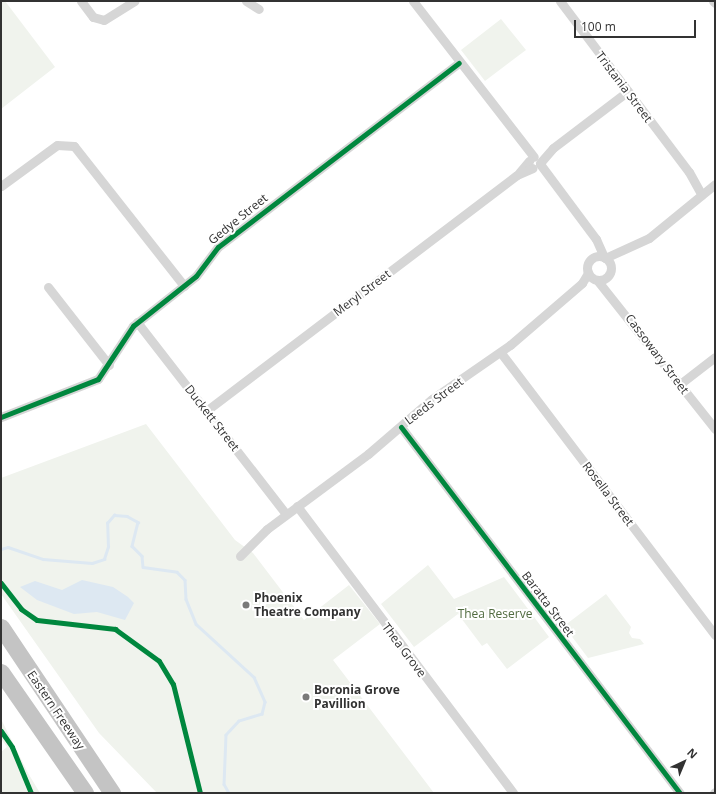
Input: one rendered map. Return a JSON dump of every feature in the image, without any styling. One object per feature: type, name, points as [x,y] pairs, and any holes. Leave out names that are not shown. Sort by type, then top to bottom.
[{"type":"highway","name":"Eastern Freeway","points":[[1,627],[112,793]]},
{"type":"highway","name":"Eastern Freeway","points":[[1,672],[85,793]]},
{"type":"street","points":[[81,1],[93,16],[104,20],[135,1]]},
{"type":"street","points":[[246,1],[259,9]]},
{"type":"street","points":[[413,1],[534,162],[590,233],[611,267]]},
{"type":"street","name":"Tristania Street","points":[[560,1],[689,172],[708,189]]},
{"type":"street","name":"Gedye Street","points":[[1,417],[86,386],[109,365],[123,339],[137,322],[184,286],[222,243],[459,63]]},
{"type":"street","points":[[534,162],[628,91]]},
{"type":"street","points":[[1,186],[57,145],[74,146],[184,286]]},
{"type":"street","name":"Meryl Street","points":[[206,411],[534,162]]},
{"type":"street","points":[[619,303],[607,276],[611,267],[630,249],[708,189]]},
{"type":"street","points":[[590,233],[593,258]]},
{"type":"street","points":[[607,276],[594,277],[588,263],[593,258],[604,257],[630,249]]},
{"type":"street","name":"Leeds Street","points":[[240,556],[286,514],[401,427],[432,399],[500,353],[572,292],[594,277]]},
{"type":"street","name":"Cassowary Street","points":[[594,277],[619,303],[715,429]]},
{"type":"street","points":[[48,287],[109,365]]},
{"type":"street","name":"Duckett Street","points":[[137,322],[286,514]]},
{"type":"street","name":"Rosella Street","points":[[500,353],[715,635]]},
{"type":"street","points":[[680,384],[715,357]]},
{"type":"street","name":"Baratta Street","points":[[401,427],[680,793]]},
{"type":"street","name":"Thea Grove","points":[[297,506],[513,793]]},
{"type":"green space","points":[[1,1],[5,1],[55,67],[1,109]]},
{"type":"green space","points":[[501,19],[526,50],[485,81],[461,50]]},
{"type":"green space","points":[[146,424],[235,540],[253,553],[304,620],[349,585],[380,624],[333,660],[434,793],[157,793],[99,733],[1,594],[1,478]]},
{"type":"green space","name":"Thea Reserve","points":[[428,565],[454,599],[504,577],[549,637],[507,669],[487,643],[482,646],[458,614],[414,647],[381,604]]},
{"type":"green space","points":[[606,594],[631,627],[629,633],[632,638],[640,639],[644,644],[588,658],[564,626]]},
{"type":"green space","points":[[1,719],[28,773],[40,793],[1,793],[1,752],[7,747],[1,739]]},
{"type":"shaded area","points":[[82,580],[113,587],[128,597],[134,603],[125,620],[97,612],[74,614],[37,600],[20,587],[35,581],[62,590]]},
{"type":"waterway","points":[[1,549],[8,547],[43,559],[92,563],[104,559],[108,547],[107,523],[114,515],[127,516],[138,522],[132,546],[142,556],[143,567],[177,572],[185,580],[186,599],[196,624],[254,677],[265,702],[262,714],[239,721],[226,735],[224,784],[229,793]]},
{"type":"cycle path","points":[[1,417],[98,379],[133,326],[196,276],[218,247],[459,63]]},
{"type":"cycle path","points":[[401,427],[680,793]]},
{"type":"cycle path","points":[[1,583],[21,609],[37,620],[115,629],[159,661],[173,684],[200,793]]},
{"type":"cycle path","points":[[1,731],[12,747],[31,793]]},
{"type":"place","name":"Phoenix Theatre Company","points":[[246,605]]},
{"type":"place","name":"Boronia Grove Pavillion","points":[[306,697]]}]
